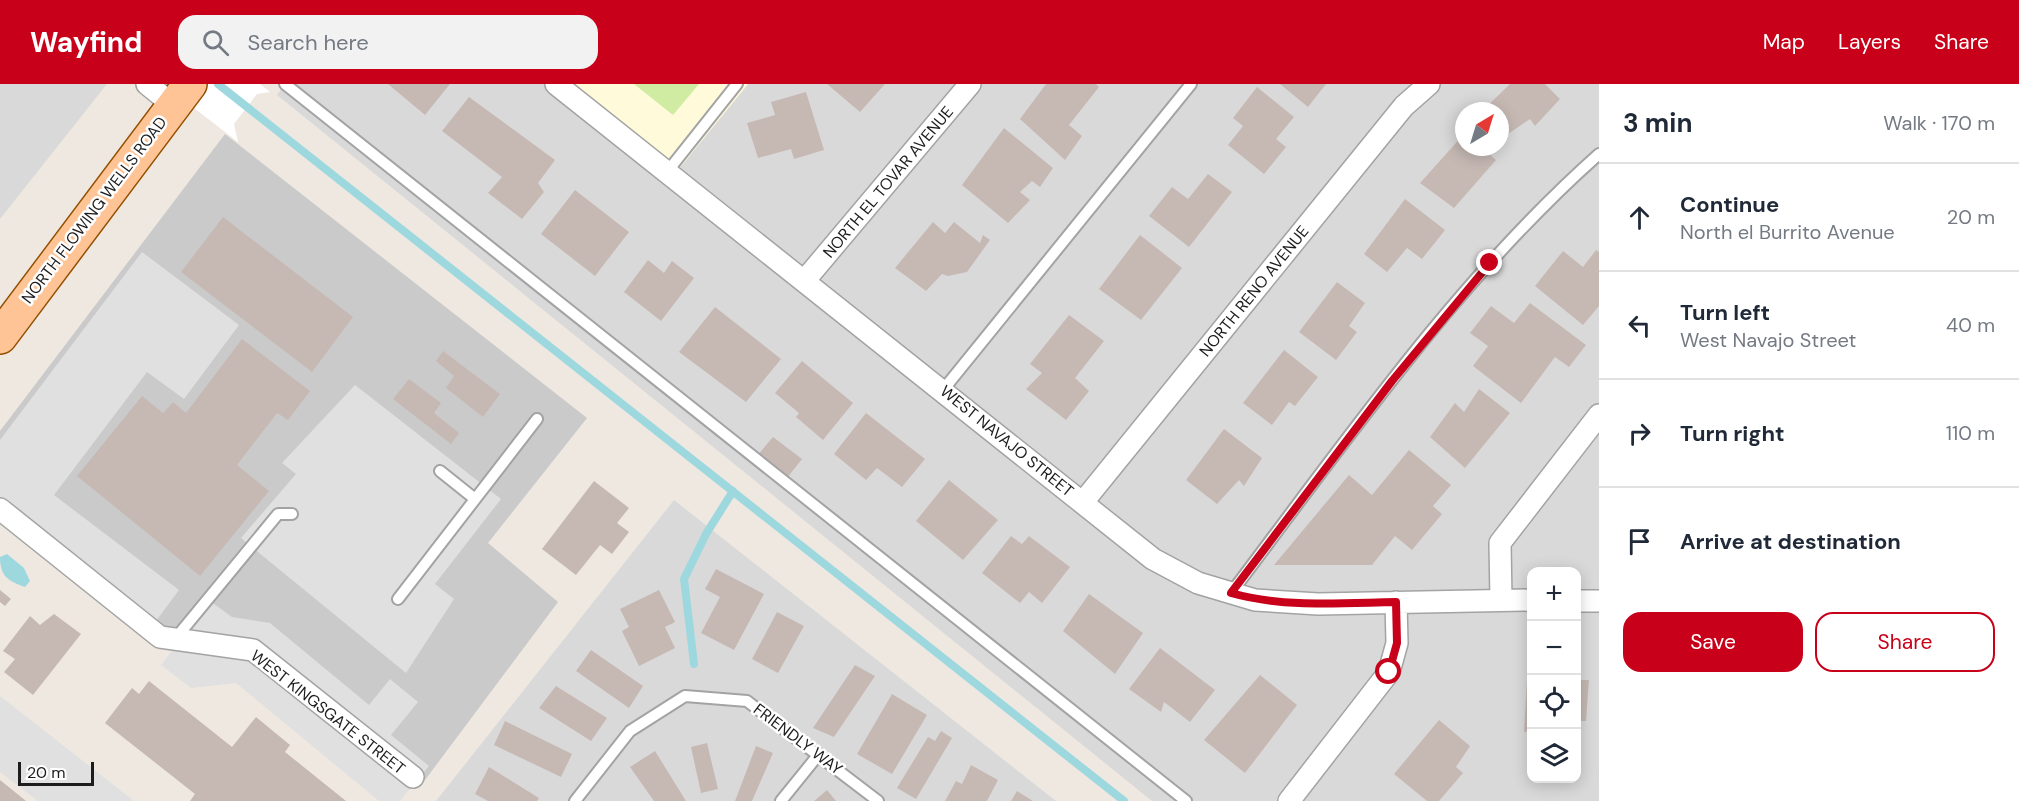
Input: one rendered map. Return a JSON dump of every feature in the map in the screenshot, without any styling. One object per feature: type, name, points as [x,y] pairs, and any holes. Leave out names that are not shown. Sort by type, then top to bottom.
[{"type":"main road","name":"NORTH FLOWING WELLS ROAD","points":[[0,337],[181,95]]},
{"type":"street","points":[[147,84],[181,95]]},
{"type":"street","name":"WEST NAVAJO STREET","points":[[556,84],[1153,559],[1198,584],[1255,600],[1318,604],[1527,600]]},
{"type":"street","name":"NORTH EL TOVAR AVENUE","points":[[805,280],[970,84]]},
{"type":"street","name":"NORTH RENO AVENUE","points":[[1083,502],[1404,106],[1429,84]]},
{"type":"street","points":[[1501,600],[1500,543],[1599,415]]},
{"type":"street","name":"WEST KINGSGATE STREET","points":[[0,509],[160,637],[254,650],[413,777]]},
{"type":"street","points":[[1581,601],[1599,601]]},
{"type":"street","points":[[1290,801],[1389,672],[1397,643],[1396,602]]},
{"type":"lane","points":[[285,84],[1186,801]]},
{"type":"lane","points":[[668,172],[737,84]]},
{"type":"lane","points":[[943,390],[1191,84]]},
{"type":"lane","points":[[1231,593],[1440,321],[1490,263],[1559,190],[1599,154]]},
{"type":"lane","points":[[398,599],[537,419]]},
{"type":"lane","points":[[440,471],[475,499]]},
{"type":"lane","points":[[175,639],[278,514],[292,514]]},
{"type":"lane","name":"FRIENDLY WAY","points":[[575,801],[630,731],[685,696],[747,701],[878,801]]},
{"type":"lane","points":[[782,801],[819,754]]},
{"type":"shaded area","points":[[0,84],[107,84],[0,219]]},
{"type":"shaded area","points":[[285,84],[556,84],[673,176],[748,84],[1599,84],[1599,801],[1152,801],[277,95]]},
{"type":"shaded area","points":[[556,84],[748,84],[673,176]]},
{"type":"shaded area","points":[[225,134],[587,418],[488,543],[558,602],[425,780],[253,641],[159,626],[0,500],[0,431]]},
{"type":"shaded area","points":[[142,252],[239,325],[184,399],[147,372],[54,495],[179,590],[156,621],[0,503],[0,440]]},
{"type":"shaded area","points":[[355,385],[501,499],[435,584],[454,599],[406,673],[241,538],[296,474],[282,463]]},
{"type":"shaded area","points":[[674,500],[1056,801],[436,801]]},
{"type":"shaded area","points":[[210,601],[232,617],[270,623],[369,705],[390,679],[418,702],[391,735],[429,766],[400,801],[379,801],[236,683],[191,688],[161,665]]},
{"type":"shaded area","points":[[0,696],[134,801],[38,801],[0,772]]},
{"type":"green space","points":[[634,84],[699,84],[673,115]]},
{"type":"water","points":[[7,554],[24,568],[30,581],[25,587],[10,580],[3,573],[0,557]]},
{"type":"pier","points":[[163,84],[260,84],[270,92],[257,94],[234,124],[238,142]]},
{"type":"building","points":[[388,84],[450,84],[425,115]]},
{"type":"building","points":[[827,84],[885,84],[860,112]]},
{"type":"building","points":[[1046,84],[1096,84],[1099,87],[1069,125],[1082,136],[1065,160],[1020,119]]},
{"type":"building","points":[[1280,84],[1326,84],[1308,107]]},
{"type":"building","points":[[1510,84],[1545,84],[1560,99],[1535,126],[1530,119],[1509,133],[1509,102],[1491,102]]},
{"type":"building","points":[[1257,87],[1294,117],[1276,139],[1286,147],[1264,174],[1228,145],[1243,126],[1233,118]]},
{"type":"building","points":[[806,92],[824,150],[794,159],[791,149],[758,158],[747,123],[775,115],[771,102]]},
{"type":"building","points":[[469,97],[555,160],[538,183],[544,192],[522,219],[488,193],[502,177],[442,131]]},
{"type":"building","points":[[1004,128],[1053,168],[1040,187],[1032,181],[1020,192],[1030,200],[1008,223],[962,185]]},
{"type":"building","points":[[1455,144],[1455,156],[1491,156],[1496,160],[1454,208],[1420,183]]},
{"type":"building","points":[[1208,174],[1232,192],[1189,247],[1149,216],[1172,187],[1188,199]]},
{"type":"building","points":[[575,190],[629,232],[595,276],[541,234]]},
{"type":"building","points":[[1405,199],[1445,230],[1422,259],[1407,248],[1387,272],[1364,254]]},
{"type":"building","points":[[223,217],[353,317],[312,372],[181,272]]},
{"type":"building","points":[[933,222],[945,233],[954,222],[980,243],[983,235],[990,240],[967,272],[948,276],[942,274],[926,291],[895,268]]},
{"type":"building","points":[[1140,235],[1182,268],[1141,320],[1099,289]]},
{"type":"building","points":[[1596,250],[1599,252],[1599,306],[1583,325],[1535,286],[1563,251],[1583,267]]},
{"type":"building","points":[[648,260],[664,273],[672,261],[694,278],[661,321],[624,292]]},
{"type":"building","points":[[1337,282],[1365,303],[1349,326],[1357,332],[1336,360],[1299,332]]},
{"type":"building","points":[[1530,303],[1586,345],[1569,367],[1555,357],[1521,403],[1473,366],[1488,346],[1470,333],[1491,306],[1514,323]]},
{"type":"building","points":[[715,307],[781,359],[746,402],[679,352]]},
{"type":"building","points":[[1069,315],[1104,341],[1075,378],[1089,391],[1066,420],[1026,389],[1042,373],[1030,364]]},
{"type":"building","points":[[242,339],[310,391],[288,420],[277,413],[237,465],[269,491],[200,576],[77,476],[142,396],[163,413],[173,402],[186,413]]},
{"type":"building","points":[[1284,350],[1318,377],[1295,406],[1289,402],[1272,425],[1243,403]]},
{"type":"building","points":[[443,351],[500,394],[483,417],[446,388],[454,376],[436,361]]},
{"type":"building","points":[[802,361],[853,403],[823,440],[796,417],[799,413],[775,393]]},
{"type":"building","points":[[409,379],[441,403],[434,413],[459,433],[451,444],[393,399]]},
{"type":"building","points":[[1479,389],[1510,413],[1465,468],[1430,437],[1455,403],[1464,412]]},
{"type":"building","points":[[866,413],[925,459],[902,487],[877,468],[866,480],[834,454]]},
{"type":"building","points":[[1224,429],[1262,458],[1244,486],[1239,480],[1217,504],[1186,480]]},
{"type":"building","points":[[773,437],[802,459],[787,478],[757,456]]},
{"type":"building","points":[[1409,450],[1451,485],[1433,506],[1442,514],[1412,550],[1395,536],[1372,565],[1274,565],[1349,475],[1372,495]]},
{"type":"building","points":[[949,480],[998,520],[963,560],[916,521]]},
{"type":"building","points":[[594,481],[629,508],[617,523],[629,532],[612,554],[600,545],[576,575],[542,549]]},
{"type":"building","points":[[1011,536],[1022,544],[1029,536],[1070,567],[1042,603],[1029,592],[1020,603],[982,573]]},
{"type":"building","points":[[716,569],[764,594],[734,650],[701,633],[720,597],[705,589]]},
{"type":"building","points":[[0,590],[11,599],[5,606],[0,602]]},
{"type":"building","points":[[659,590],[675,622],[665,627],[675,648],[639,666],[622,631],[629,627],[620,609]]},
{"type":"building","points":[[1089,594],[1143,633],[1115,674],[1063,631]]},
{"type":"building","points":[[777,612],[804,626],[778,673],[752,659]]},
{"type":"building","points":[[54,614],[81,634],[33,695],[4,672],[15,659],[3,651],[30,616],[40,625]]},
{"type":"building","points":[[1160,648],[1215,690],[1190,722],[1164,702],[1161,712],[1129,689]]},
{"type":"building","points":[[591,650],[643,686],[629,708],[576,671]]},
{"type":"building","points":[[855,665],[875,676],[834,737],[813,728]]},
{"type":"building","points":[[1260,675],[1297,705],[1245,773],[1204,740]]},
{"type":"building","points":[[1527,679],[1527,732],[1524,732]]},
{"type":"building","points":[[1581,680],[1589,680],[1586,721],[1581,721]]},
{"type":"building","points":[[149,681],[232,747],[256,717],[290,745],[285,752],[346,801],[190,801],[195,794],[105,723],[132,688],[139,694]]},
{"type":"building","points":[[556,686],[607,718],[591,741],[539,708]]},
{"type":"building","points":[[892,694],[927,715],[892,774],[857,754]]},
{"type":"building","points":[[1439,720],[1470,746],[1456,767],[1463,773],[1439,801],[1427,801],[1394,774]]},
{"type":"building","points":[[505,721],[572,754],[561,777],[494,745]]},
{"type":"building","points":[[941,731],[952,738],[916,799],[897,788],[928,737],[935,741]]},
{"type":"building","points":[[707,743],[718,789],[701,793],[691,747]]},
{"type":"building","points":[[756,746],[773,753],[752,801],[735,801]]},
{"type":"building","points":[[655,751],[686,801],[654,801],[630,767]]},
{"type":"building","points":[[971,765],[998,780],[987,801],[945,801],[956,781],[962,784]]},
{"type":"building","points":[[489,767],[539,798],[537,801],[488,801],[475,794]]},
{"type":"building","points":[[0,780],[26,801],[0,801]]},
{"type":"building","points":[[827,790],[836,801],[814,801]]},
{"type":"building","points":[[1017,791],[1033,801],[1011,801]]},
{"type":"waterway","points":[[218,84],[1124,801]]},
{"type":"waterway","points":[[694,664],[684,579],[706,534],[733,491]]},
{"type":"route","points":[[1389,672],[1397,643],[1396,602],[1318,604],[1255,600],[1231,593],[1392,381],[1490,263]]}]
